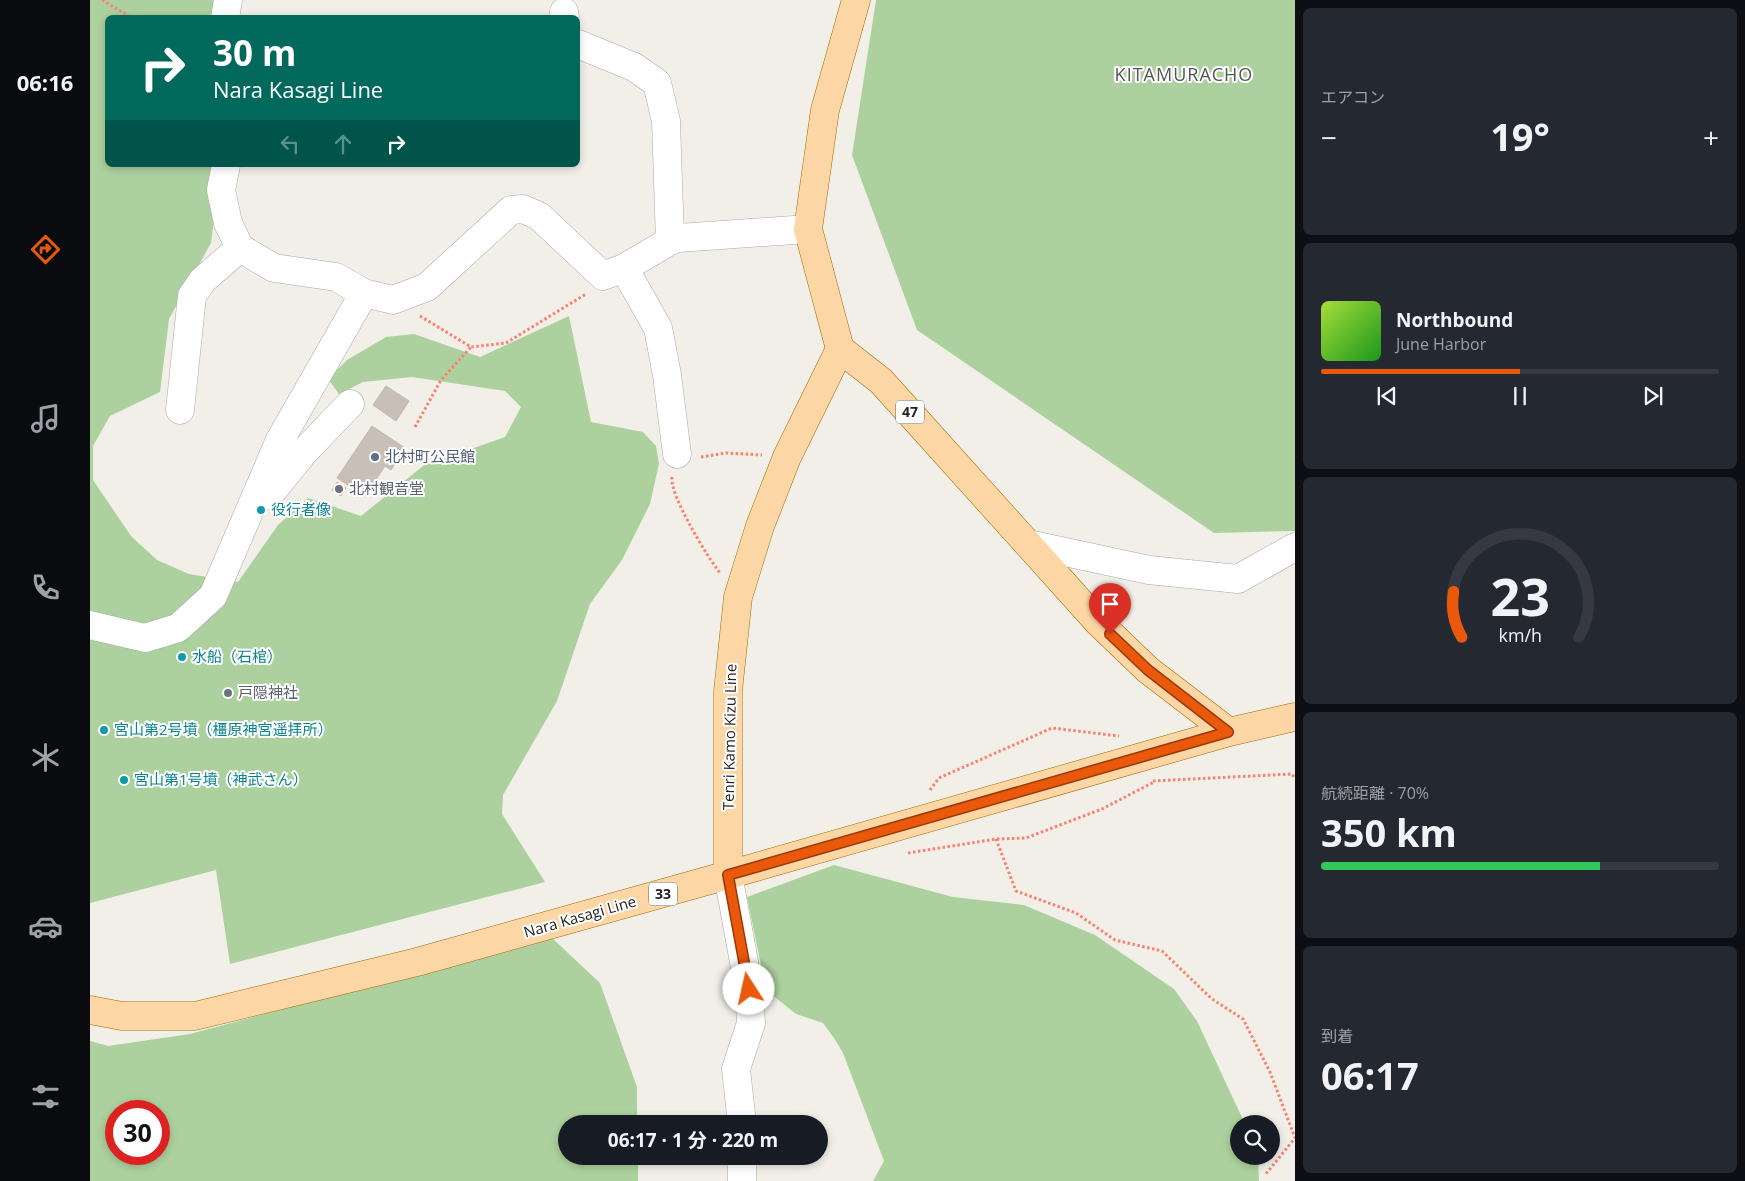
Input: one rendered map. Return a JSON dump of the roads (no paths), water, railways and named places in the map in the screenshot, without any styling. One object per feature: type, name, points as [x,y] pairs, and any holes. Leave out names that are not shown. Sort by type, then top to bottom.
[{"type":"main road","points":[[840,349],[808,229],[825,110],[856,0]]},
{"type":"main road","name":"Tenri Kamo Kizu Line","points":[[728,875],[728,691],[738,597],[760,526],[787,456],[840,349]]},
{"type":"main road","name":"47","points":[[840,349],[881,381],[1098,622],[1148,670],[1228,732]]},
{"type":"main road","name":"Nara Kasagi Line","points":[[90,1010],[122,1016],[195,1016],[417,962],[1228,732],[1295,717]]},
{"type":"street","points":[[226,15],[228,0]]},
{"type":"street","points":[[580,45],[634,67],[657,83],[666,121],[670,241]]},
{"type":"street","points":[[226,167],[221,190],[228,223],[240,248],[274,268],[336,277],[364,292],[393,300],[427,287],[511,210],[523,209],[539,216],[613,272],[658,328],[667,375],[687,457]]},
{"type":"street","points":[[613,272],[678,238],[808,229]]},
{"type":"street","points":[[180,410],[192,296],[203,280],[240,248]]},
{"type":"street","points":[[90,625],[145,638],[178,628],[213,596],[280,440],[364,292]]},
{"type":"street","points":[[255,500],[270,494],[304,452],[350,404]]},
{"type":"street","points":[[1028,544],[1149,570],[1238,579],[1295,547]]},
{"type":"street","points":[[728,875],[749,989],[750,1023],[736,1069],[741,1115]]},
{"type":"street","points":[[742,1165],[742,1181]]},
{"type":"place","name":"北村町公民館","points":[[375,457]]},
{"type":"place","name":"北村観音堂","points":[[339,489]]},
{"type":"place","name":"役行者像","points":[[261,510]]},
{"type":"place","name":"水船（石棺）","points":[[182,657]]},
{"type":"place","name":"戸隠神社","points":[[228,693]]},
{"type":"place","name":"宮山第2号墳（橿原神宮遥拝所）","points":[[104,730]]},
{"type":"place","name":"宮山第1号墳（神武さん）","points":[[124,780]]},
{"type":"district","name":"KITAMURACHO","points":[[1184,75]]}]
